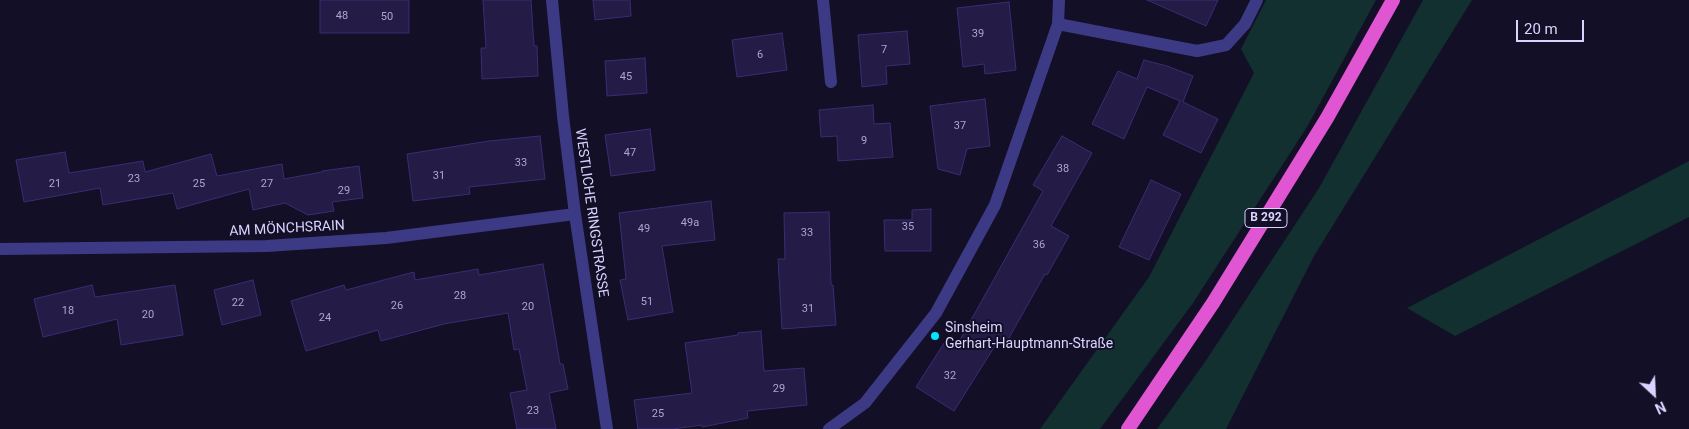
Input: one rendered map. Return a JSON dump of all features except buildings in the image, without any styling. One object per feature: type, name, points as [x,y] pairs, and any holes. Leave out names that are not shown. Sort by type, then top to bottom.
[{"type":"highway","name":"B 292","points":[[1128,429],[1214,304],[1327,118],[1393,0]]},
{"type":"street","name":"WESTLICHE RINGSTRASSE","points":[[552,0],[562,116],[607,429]]},
{"type":"street","points":[[823,0],[831,82]]},
{"type":"street","points":[[829,429],[865,403],[936,313],[995,205],[1058,24],[1059,0]]},
{"type":"street","points":[[1058,24],[1197,51],[1226,45],[1245,24],[1257,0]]},
{"type":"street","name":"AM MÖNCHSRAIN","points":[[0,249],[267,246],[386,238],[575,214]]},
{"type":"green space","points":[[1266,0],[1376,0],[1307,127],[1193,303],[1100,429],[1040,429],[1149,277],[1254,73],[1241,49]]},
{"type":"green space","points":[[1423,0],[1472,0],[1314,256],[1226,429],[1157,429],[1205,362],[1319,188]]},
{"type":"green space","points":[[1689,161],[1689,217],[1455,336],[1407,308]]},
{"type":"place","name":"Sinsheim Gerhart-Hauptmann-Straße","points":[[935,336]]}]
